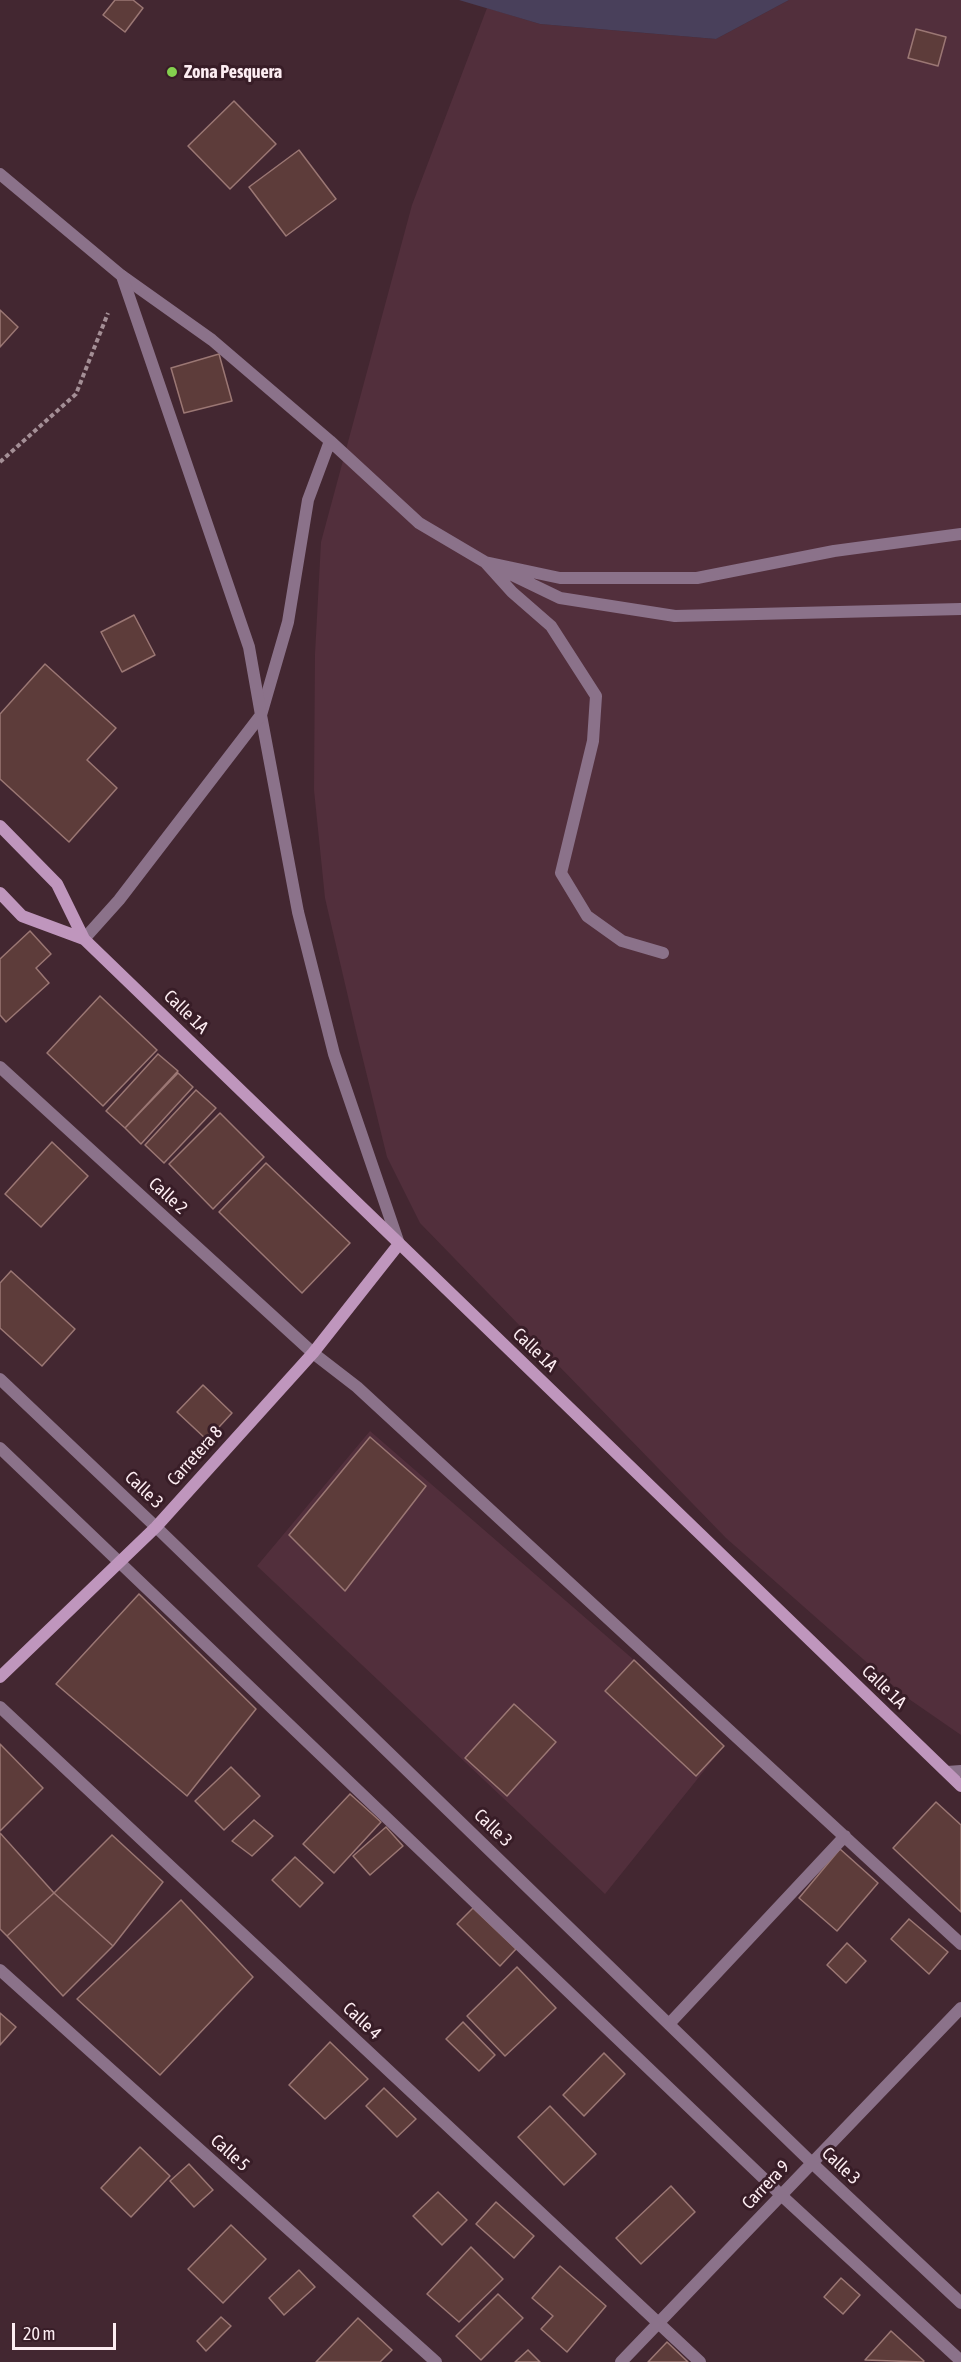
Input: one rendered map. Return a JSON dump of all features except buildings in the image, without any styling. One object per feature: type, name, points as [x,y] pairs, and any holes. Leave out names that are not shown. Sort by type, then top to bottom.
[{"type":"street","points":[[0,174],[123,276],[212,340],[330,441],[419,523],[484,562],[560,598],[675,616],[961,609]]},
{"type":"street","points":[[123,276],[249,647],[298,912],[334,1054],[399,1244]]},
{"type":"street","points":[[84,939],[119,900],[261,715],[288,622],[308,500],[330,441]]},
{"type":"street","points":[[484,562],[560,578],[697,578],[834,551],[961,534]]},
{"type":"street","points":[[484,562],[512,592],[551,626],[596,696],[593,741],[561,873],[587,916],[622,941],[663,953]]},
{"type":"street","name":"Calle 1A","points":[[0,826],[57,884],[84,939],[961,1786]]},
{"type":"street","name":"Calle 1A","points":[[0,893],[22,916],[84,939]]},
{"type":"street","name":"Calle 2","points":[[0,1067],[313,1353],[357,1388],[961,1944]]},
{"type":"street","name":"Carretera 8","points":[[0,1677],[156,1527],[313,1353],[399,1244]]},
{"type":"street","name":"Calle 3","points":[[0,1379],[156,1527],[812,2163],[961,2303]]},
{"type":"street","points":[[0,1448],[781,2195],[961,2361]]},
{"type":"street","name":"Calle 4","points":[[0,1707],[700,2362]]},
{"type":"street","points":[[946,1772],[961,1771]]},
{"type":"street","points":[[669,2024],[844,1836]]},
{"type":"street","name":"Calle 5","points":[[0,1970],[436,2362]]},
{"type":"street","name":"Carrera 9","points":[[621,2362],[961,2008]]},
{"type":"path","points":[[0,462],[76,394],[123,276]]},
{"type":"shaded area","points":[[459,0],[789,0],[716,39],[540,24]]},
{"type":"shaded area","points":[[789,0],[961,0],[961,1735],[906,1697],[726,1538],[420,1223],[387,1157],[356,1031],[325,898],[314,790],[315,654],[321,542],[412,205],[487,8],[540,24],[716,39]]},
{"type":"shaded area","points":[[370,1431],[634,1660],[724,1746],[605,1894],[257,1566]]},
{"type":"place","name":"Zona Pesquera","points":[[172,72]]}]
